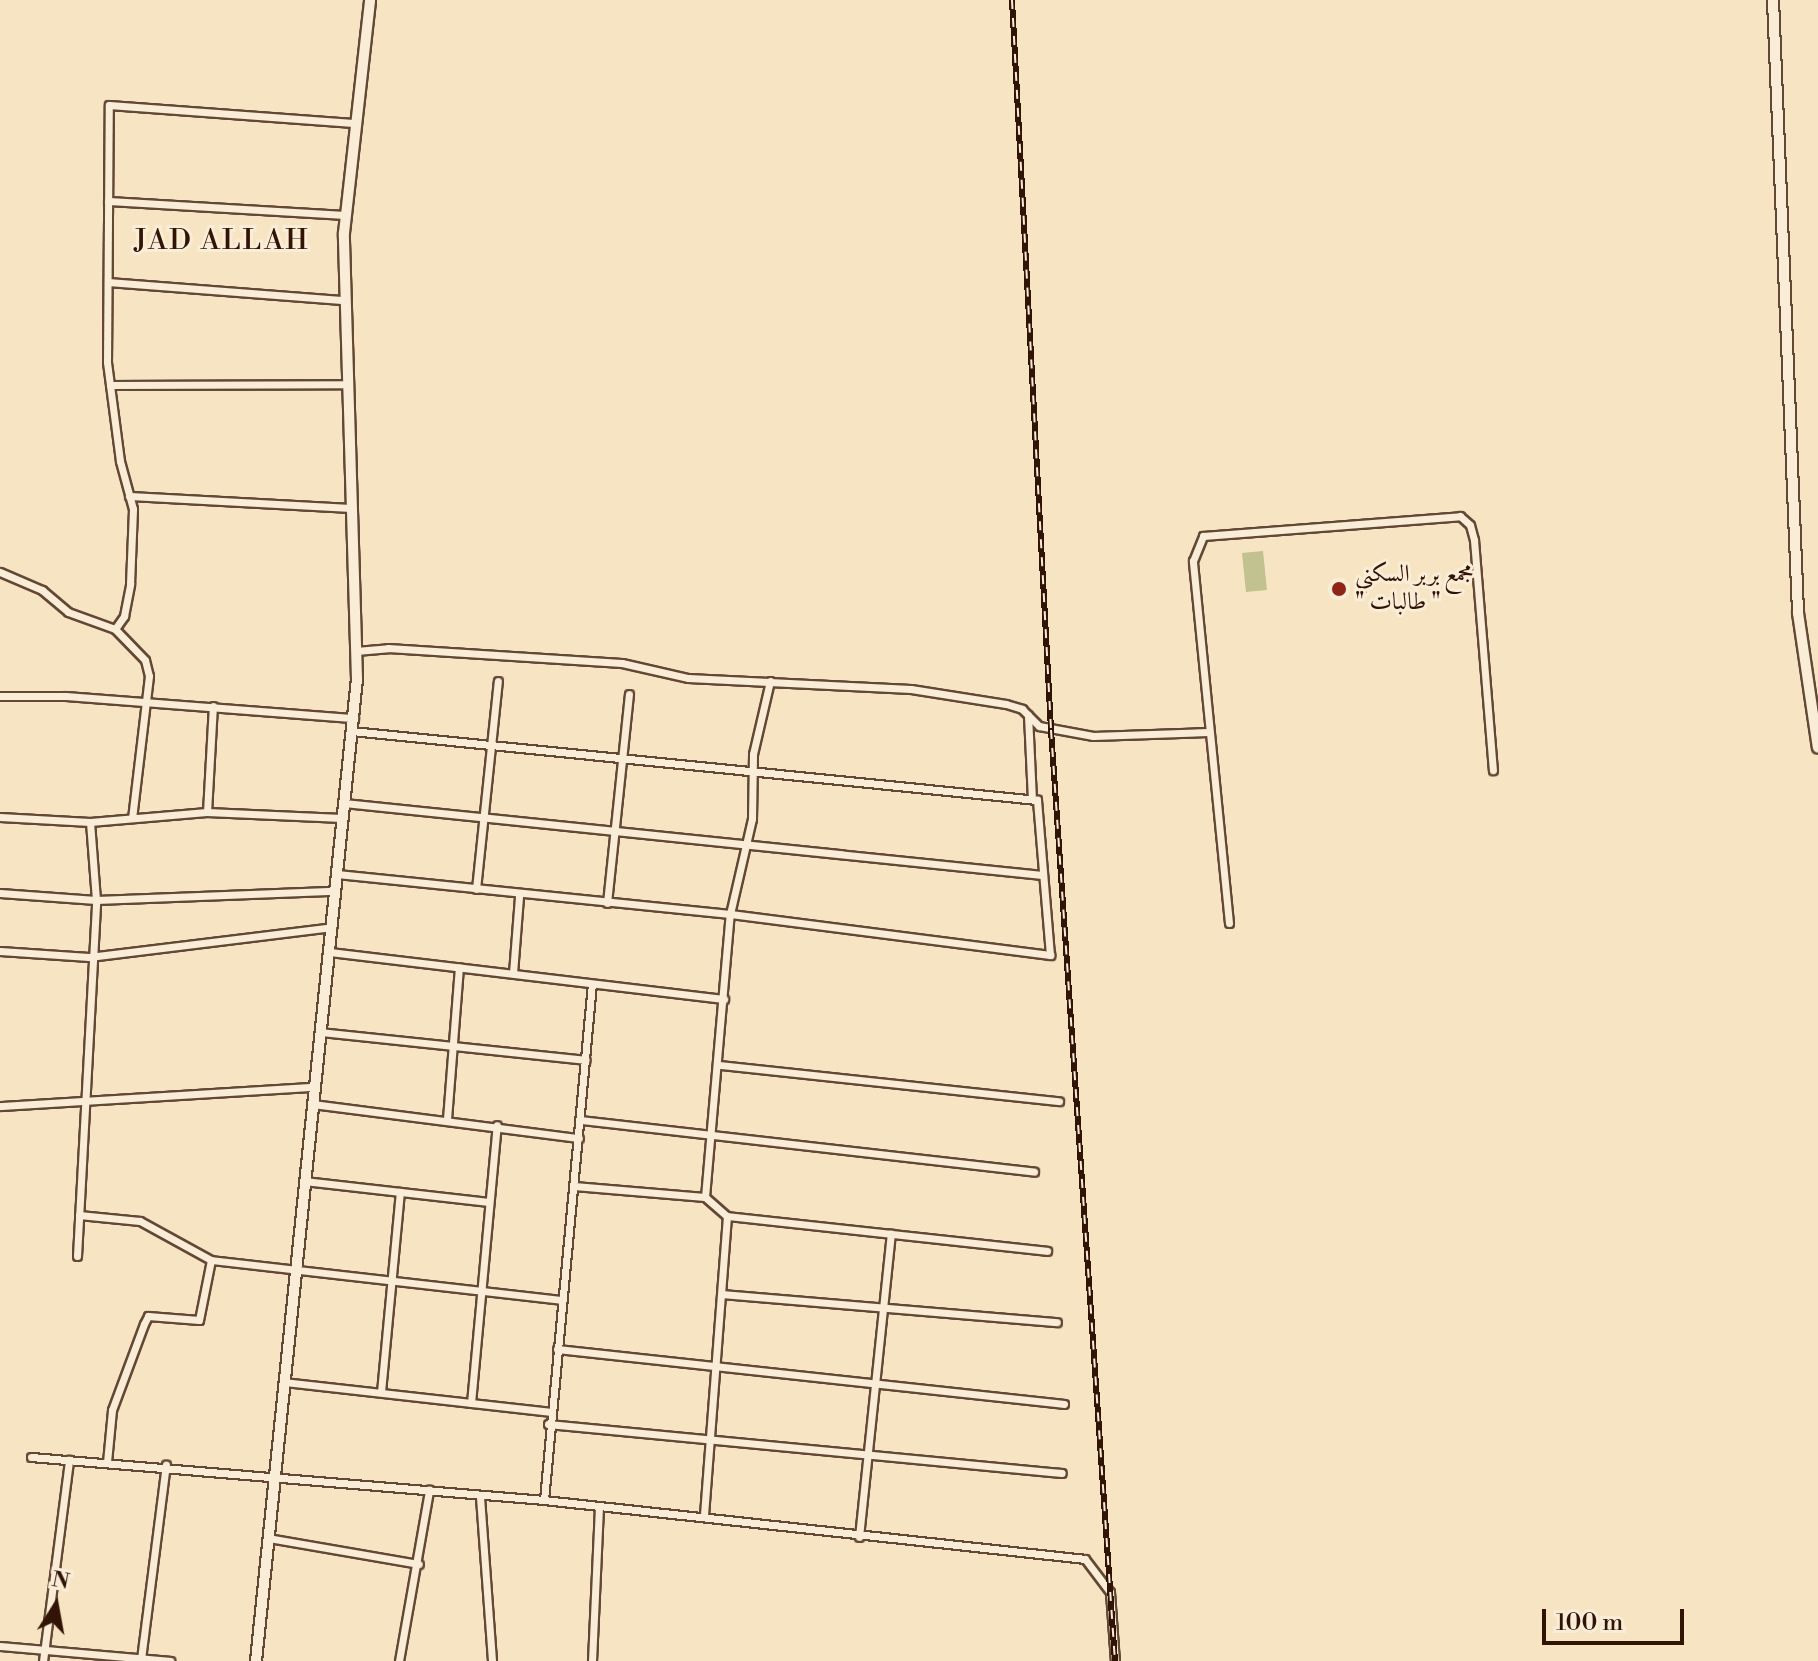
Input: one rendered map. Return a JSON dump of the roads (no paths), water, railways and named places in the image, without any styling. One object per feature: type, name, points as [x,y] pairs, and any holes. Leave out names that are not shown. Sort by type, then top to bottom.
[{"type":"street","points":[[256,1661],[294,1267],[354,718],[356,651],[344,300],[346,215],[370,0]]},
{"type":"street","points":[[1773,0],[1798,613],[1818,748]]},
{"type":"street","points":[[115,629],[124,616],[130,584],[133,509],[110,385],[109,105],[356,123]]},
{"type":"street","points":[[108,201],[346,215]]},
{"type":"street","points":[[108,282],[344,300]]},
{"type":"street","points":[[110,385],[347,384]]},
{"type":"street","points":[[129,496],[352,508]]},
{"type":"street","points":[[1229,923],[1193,561],[1203,536],[1450,514],[1470,525],[1474,540],[1493,770]]},
{"type":"street","points":[[0,572],[42,590],[68,612],[115,629],[145,660],[144,702],[132,818]]},
{"type":"street","points":[[356,651],[388,648],[622,663],[688,678],[911,689],[1006,704],[1051,730],[1093,736],[1208,732]]},
{"type":"street","points":[[476,889],[498,681]]},
{"type":"street","points":[[705,1197],[720,1065],[730,914],[747,844],[753,768],[770,681]]},
{"type":"street","points":[[607,903],[612,829],[629,694]]},
{"type":"street","points":[[0,696],[213,706],[354,718]]},
{"type":"street","points":[[207,812],[213,706]]},
{"type":"street","points":[[1028,715],[1032,799]]},
{"type":"street","points":[[337,874],[519,896],[730,914],[1050,955],[1037,800],[753,768],[352,731]]},
{"type":"street","points":[[344,803],[1042,875]]},
{"type":"street","points":[[0,817],[90,822],[207,812],[342,818]]},
{"type":"street","points":[[77,1256],[89,957],[96,900],[90,822]]},
{"type":"street","points":[[0,893],[96,900],[335,891]]},
{"type":"street","points":[[513,973],[519,896]]},
{"type":"street","points":[[0,951],[89,957],[332,927]]},
{"type":"street","points":[[329,952],[724,999]]},
{"type":"street","points":[[447,1119],[459,967]]},
{"type":"street","points":[[544,1500],[548,1424],[581,1120],[592,984]]},
{"type":"street","points":[[320,1032],[586,1060]]},
{"type":"street","points":[[720,1065],[1059,1101]]},
{"type":"street","points":[[0,1106],[314,1087]]},
{"type":"street","points":[[312,1104],[497,1125],[579,1138]]},
{"type":"street","points":[[581,1120],[1034,1172]]},
{"type":"street","points":[[471,1403],[497,1125]]},
{"type":"street","points":[[304,1181],[489,1202]]},
{"type":"street","points":[[574,1186],[705,1197],[727,1216],[1047,1251]]},
{"type":"street","points":[[381,1392],[389,1279],[400,1192]]},
{"type":"street","points":[[79,1215],[140,1221],[211,1260],[294,1267],[562,1300]]},
{"type":"street","points":[[704,1517],[727,1216]]},
{"type":"street","points":[[859,1537],[876,1382],[880,1310],[891,1234]]},
{"type":"street","points":[[107,1462],[112,1410],[148,1316],[199,1320],[211,1260]]},
{"type":"street","points":[[722,1294],[880,1310],[1057,1322]]},
{"type":"street","points":[[557,1349],[1064,1404]]},
{"type":"street","points":[[284,1382],[550,1412]]},
{"type":"street","points":[[548,1424],[1062,1473]]},
{"type":"street","points":[[31,1457],[166,1465],[480,1497],[544,1500],[859,1537],[1085,1559],[1110,1592],[1115,1661]]},
{"type":"street","points":[[43,1661],[69,1460]]},
{"type":"street","points":[[141,1659],[166,1465]]},
{"type":"street","points":[[399,1661],[419,1564],[429,1490]]},
{"type":"street","points":[[480,1497],[492,1661]]},
{"type":"street","points":[[592,1661],[599,1507]]},
{"type":"street","points":[[267,1538],[419,1564]]},
{"type":"street","points":[[0,1646],[170,1661]]},
{"type":"railway","points":[[1012,0],[1051,730],[1115,1661]]},
{"type":"place","name":"مجمع بربر السكني \" طالبات \"","points":[[1339,589]]},
{"type":"district","name":"JAD ALLAH","points":[[222,241]]}]
